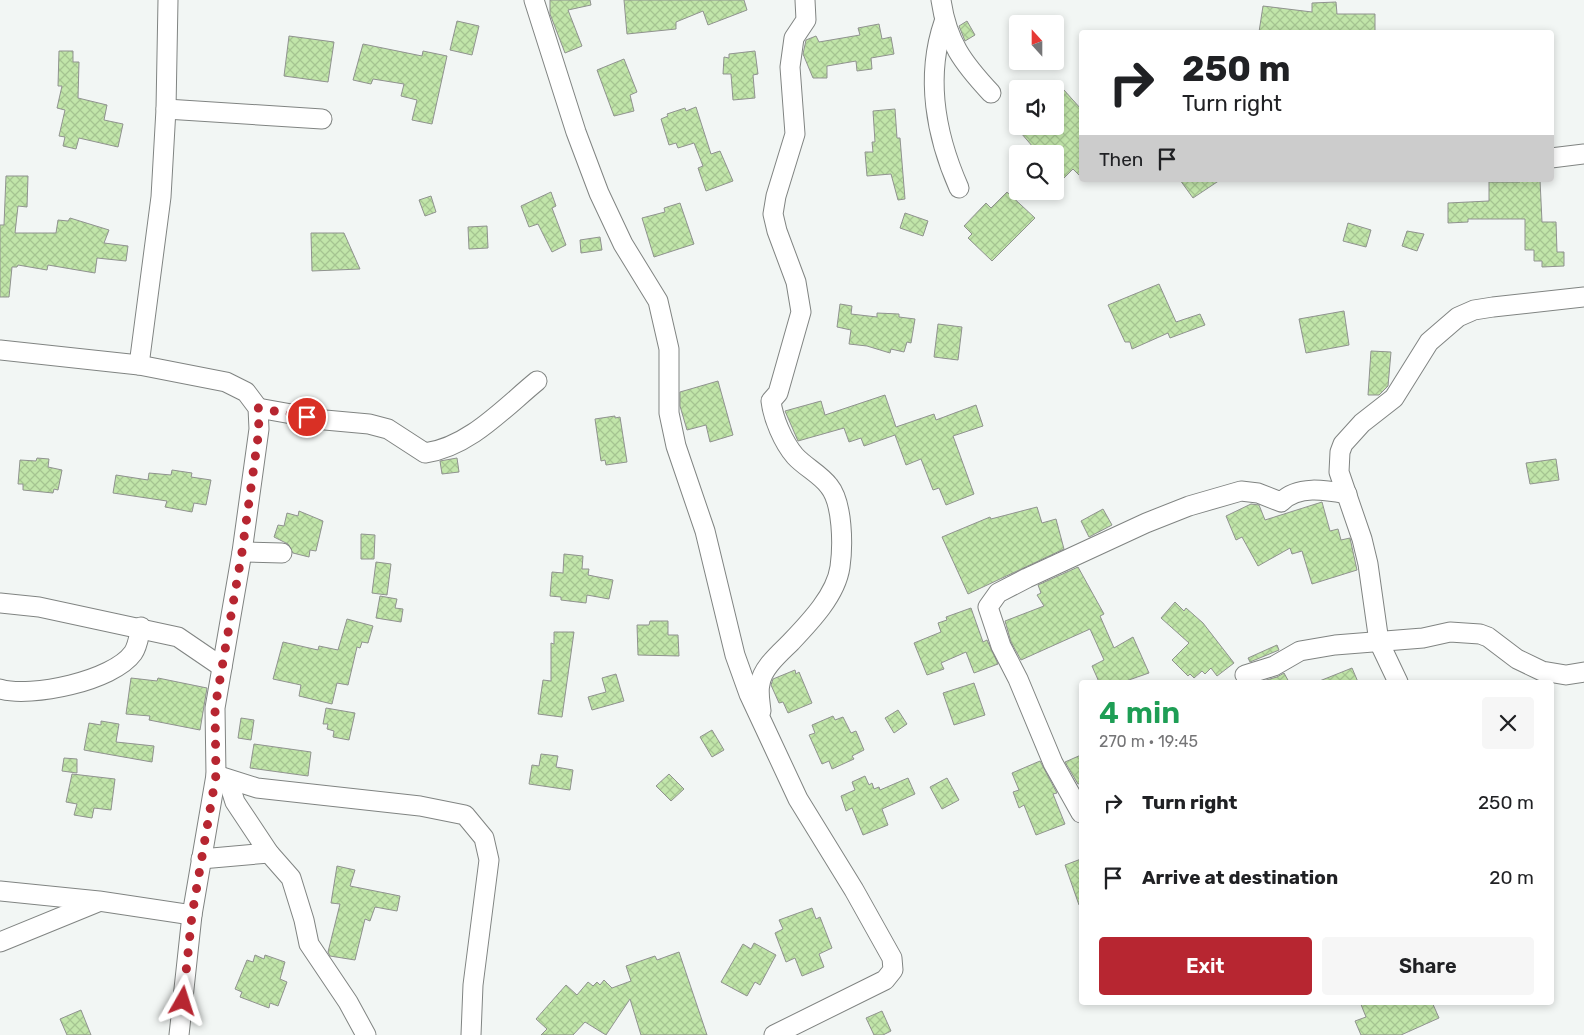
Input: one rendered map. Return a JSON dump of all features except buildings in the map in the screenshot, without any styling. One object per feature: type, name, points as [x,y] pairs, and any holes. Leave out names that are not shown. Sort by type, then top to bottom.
[{"type":"street","points":[[139,365],[161,197],[166,109],[168,0]]},
{"type":"street","points":[[534,0],[576,132],[599,193],[622,244],[658,301],[668,350],[669,413],[676,446],[711,552],[735,654],[761,723],[798,799],[854,890],[892,958],[893,970],[884,980],[774,1035]]},
{"type":"street","points":[[761,723],[760,683],[772,661],[803,629],[832,589],[840,569],[842,539],[838,506],[834,494],[829,485],[794,455],[772,410],[771,400],[778,393],[801,312],[796,282],[777,231],[773,214],[776,196],[795,134],[790,67],[794,38],[806,20],[805,0]]},
{"type":"street","points":[[941,0],[944,22],[960,58],[991,93]]},
{"type":"street","points":[[944,22],[936,54],[934,101],[950,166],[959,188]]},
{"type":"street","points":[[166,109],[322,119]]},
{"type":"street","points":[[1554,158],[1584,154]]},
{"type":"street","points":[[1397,680],[1379,642],[1368,564],[1339,472],[1340,452],[1344,444],[1362,423],[1394,398],[1429,342],[1458,317],[1474,310],[1584,297]]},
{"type":"street","points":[[0,350],[139,365],[226,382],[246,392],[258,408],[259,430],[242,552],[215,708],[222,778],[201,859],[192,915],[179,1035]]},
{"type":"street","points":[[258,408],[325,420],[369,424],[388,430],[425,453],[446,449],[474,432],[537,381]]},
{"type":"street","points":[[1079,809],[1053,763],[1018,679],[1001,646],[988,607],[992,599],[998,593],[1095,546],[1146,523],[1223,494],[1241,491],[1258,493],[1281,502],[1289,494],[1316,488],[1347,494]]},
{"type":"street","points":[[242,552],[282,553]]},
{"type":"street","points":[[0,603],[39,607],[141,627],[178,637],[222,667]]},
{"type":"street","points":[[0,689],[13,693],[36,693],[77,683],[102,673],[122,662],[134,651],[141,627]]},
{"type":"street","points":[[1245,675],[1274,666],[1300,651],[1423,638],[1450,632],[1480,634],[1517,659],[1542,671],[1566,675],[1584,672]]},
{"type":"street","points":[[222,778],[235,802],[269,853],[290,878],[304,920],[309,944],[348,1002],[366,1035]]},
{"type":"street","points":[[222,778],[257,788],[420,806],[465,815],[484,838],[489,860],[473,985],[471,1035]]},
{"type":"street","points":[[201,859],[269,853]]},
{"type":"street","points":[[0,891],[99,901],[192,915]]},
{"type":"street","points":[[0,942],[99,901]]},
{"type":"route","points":[[183,1001],[192,915],[216,775],[215,708],[242,552],[259,430],[258,408],[307,417]]}]
